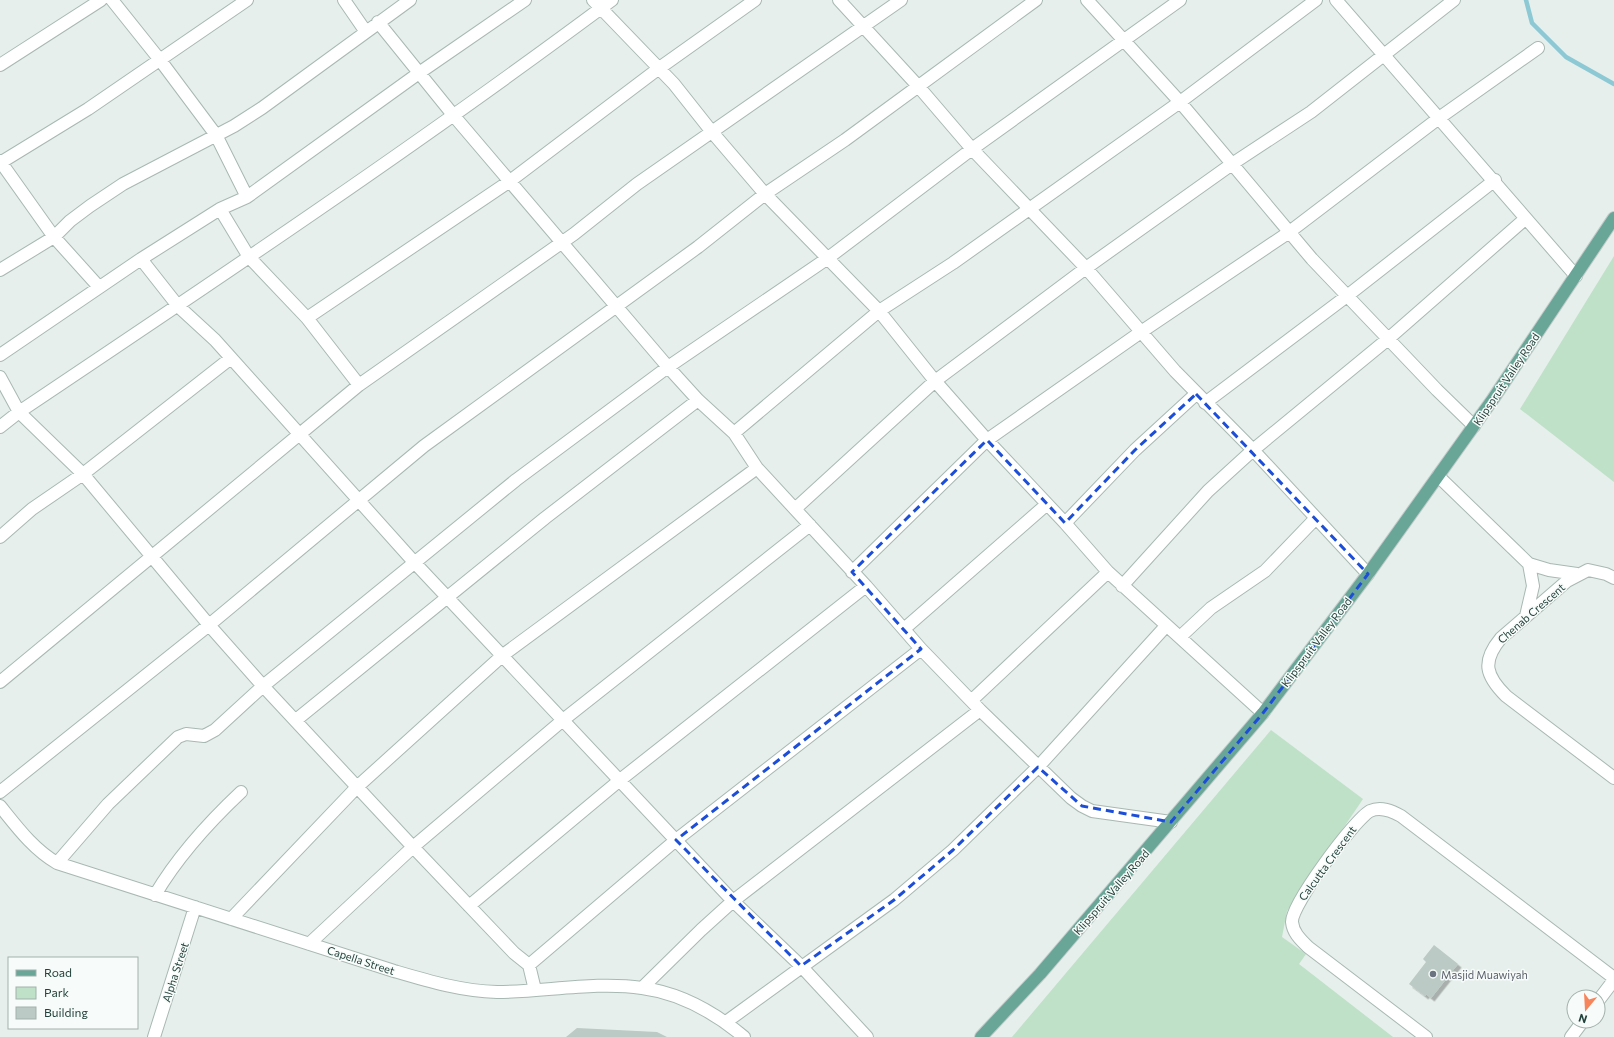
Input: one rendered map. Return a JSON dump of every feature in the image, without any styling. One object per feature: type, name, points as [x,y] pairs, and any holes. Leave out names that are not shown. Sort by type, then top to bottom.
[{"type":"main road","name":"Klipspruit Valley Road","points":[[981,1037],[1040,974],[1263,713],[1368,574],[1474,426],[1614,218]]},
{"type":"street","points":[[0,65],[101,0]]},
{"type":"street","points":[[112,0],[160,60],[216,136],[247,197]]},
{"type":"street","points":[[99,287],[54,237],[0,162],[88,109],[247,0]]},
{"type":"street","points":[[344,0],[366,32]]},
{"type":"street","points":[[0,270],[54,237],[70,221],[124,184],[216,136],[262,108],[410,0]]},
{"type":"street","points":[[0,355],[141,259],[220,210],[247,197],[419,73],[525,0]]},
{"type":"street","points":[[0,427],[19,412],[178,306],[454,116],[597,4],[612,0]]},
{"type":"street","points":[[307,318],[510,181],[658,69],[755,0]]},
{"type":"street","points":[[839,0],[918,86],[972,149],[1086,268],[1196,394],[1254,450],[1368,574]]},
{"type":"street","points":[[0,682],[359,385],[562,242],[637,184],[901,0]]},
{"type":"street","points":[[0,792],[208,625],[358,499],[450,426],[698,247],[765,194],[918,86],[1036,0]]},
{"type":"street","points":[[1087,0],[1180,102],[1288,233],[1388,339],[1474,426]]},
{"type":"street","points":[[57,863],[108,804],[178,737],[186,734],[200,737],[209,734],[263,686],[516,480],[668,367],[828,258],[972,149],[1180,0]]},
{"type":"street","points":[[734,433],[879,311],[953,263],[1180,102],[1316,0]]},
{"type":"street","points":[[1336,0],[1495,180],[1525,218],[1576,276]]},
{"type":"street","points":[[796,509],[935,381],[1086,268],[1232,164],[1311,112],[1454,0]]},
{"type":"street","points":[[597,4],[674,84],[712,132],[765,194],[879,311],[935,381],[1108,572],[1263,713]]},
{"type":"street","points":[[378,22],[454,116],[668,367],[698,400],[734,433],[756,468],[796,509],[921,649],[976,705],[1038,767],[1082,806],[1098,812],[1171,822]]},
{"type":"street","points":[[852,572],[987,440],[1141,332],[1288,233],[1439,118],[1538,48]]},
{"type":"street","points":[[1205,403],[1347,296],[1495,180]]},
{"type":"street","points":[[220,210],[249,257],[307,318],[359,385]]},
{"type":"street","points":[[1122,586],[1208,491],[1254,450],[1388,339],[1525,218]]},
{"type":"street","points":[[141,259],[178,306],[215,340],[414,562],[733,901],[801,966],[867,1037]]},
{"type":"street","points":[[0,537],[32,509],[83,474],[230,358]]},
{"type":"street","points":[[0,377],[19,412],[83,474],[208,625],[413,847],[514,952],[529,965],[535,990]]},
{"type":"street","points":[[1065,524],[1135,450],[1196,394]]},
{"type":"street","points":[[296,720],[545,518],[698,400]]},
{"type":"street","points":[[231,919],[357,787],[503,655],[756,468]]},
{"type":"street","points":[[1438,476],[1529,564],[1549,570],[1578,574],[1588,570],[1596,571],[1614,578]]},
{"type":"street","points":[[904,629],[1046,505]]},
{"type":"street","points":[[1180,637],[1211,608],[1265,572],[1316,518]]},
{"type":"street","points":[[310,944],[413,847],[563,720],[810,525]]},
{"type":"street","points":[[1526,616],[1533,586],[1529,564]]},
{"type":"street","points":[[642,988],[733,901],[976,705],[1108,572]]},
{"type":"street","name":"Chenab Crescent","points":[[1578,574],[1501,638],[1494,647],[1488,667],[1490,677],[1506,696],[1614,778]]},
{"type":"street","points":[[469,906],[620,780],[866,586]]},
{"type":"street","points":[[726,1022],[801,966],[894,900],[953,850],[1038,767],[1166,626]]},
{"type":"street","points":[[529,965],[676,840],[921,649]]},
{"type":"street","points":[[155,895],[170,868],[188,846],[241,792]]},
{"type":"street","name":"Capella Street","points":[[0,806],[31,843],[57,863],[445,986],[470,990],[535,990],[620,986],[642,988],[667,993],[685,1000],[726,1022],[744,1037]]},
{"type":"street","name":"Calcutta Crescent","points":[[1426,1037],[1308,947],[1297,936],[1292,922],[1293,914],[1300,900],[1345,836],[1362,816],[1371,811],[1384,809],[1402,816],[1614,979]]},
{"type":"street","name":"Alpha Street","points":[[154,1037],[195,907]]},
{"type":"street","points":[[1606,990],[1614,979]]},
{"type":"highlighted area","points":[[1196,394],[1368,574],[1263,713],[1171,822],[1082,806],[1038,767],[953,850],[894,900],[801,966],[676,840],[921,649],[852,572],[987,440],[1065,523],[1135,450]]},
{"type":"green space","points":[[1614,256],[1614,482],[1520,409]]},
{"type":"green space","points":[[1271,730],[1363,799],[1287,911],[1282,937],[1306,954],[1299,964],[1393,1037],[1012,1037]]},
{"type":"building","name":"Masjid Muawiyah","points":[[1434,945],[1458,964],[1431,998],[1426,994],[1425,996],[1409,984],[1426,962],[1423,959]]},
{"type":"building","points":[[577,1028],[657,1032],[667,1037],[566,1037]]},
{"type":"waterway","points":[[1526,0],[1532,23],[1566,57],[1614,84]]},
{"type":"place","name":"Masjid Muawiyah","points":[[1433,974]]}]
